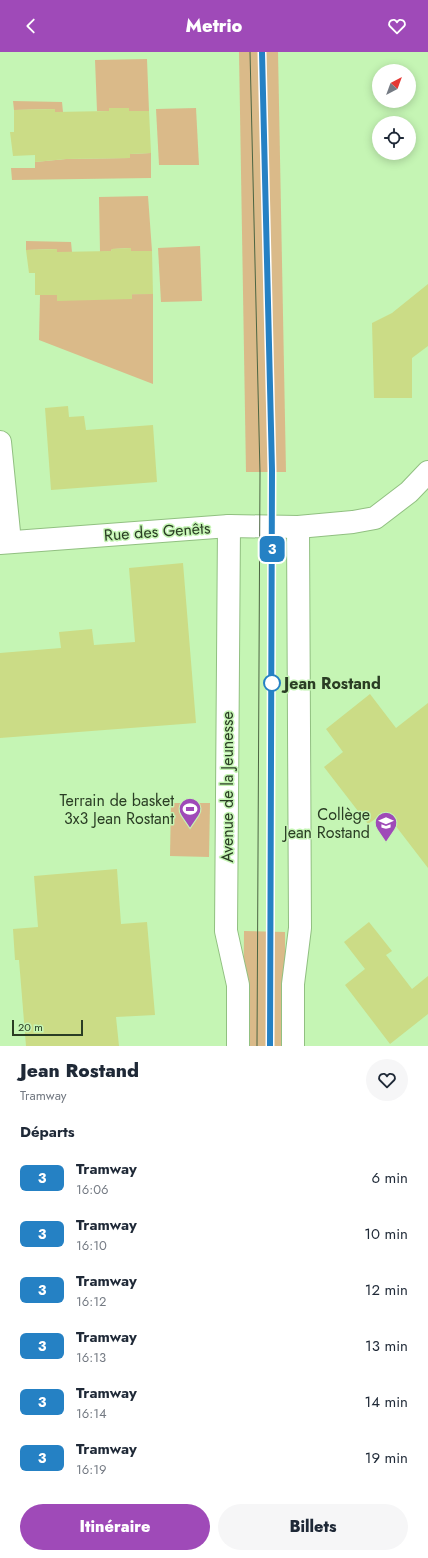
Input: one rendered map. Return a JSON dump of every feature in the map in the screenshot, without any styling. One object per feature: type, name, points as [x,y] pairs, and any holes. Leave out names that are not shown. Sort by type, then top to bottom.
[{"type":"street","points":[[0,442],[5,543]]},
{"type":"street","name":"Rue des Genêts","points":[[5,543],[229,526],[306,527],[353,522],[375,518],[409,492],[428,472]]},
{"type":"street","name":"Avenue de la Jeunesse","points":[[229,526],[226,932],[238,985],[238,1046]]},
{"type":"street","points":[[293,1046],[293,984],[300,928],[306,527]]},
{"type":"shaded area","points":[[239,52],[278,52],[286,472],[246,472]]},
{"type":"shaded area","points":[[147,59],[149,111],[129,111],[129,108],[109,108],[109,111],[97,111],[95,60]]},
{"type":"shaded area","points":[[13,101],[62,102],[63,112],[55,112],[55,109],[14,110]]},
{"type":"shaded area","points":[[196,108],[199,165],[159,165],[156,109]]},
{"type":"shaded area","points":[[151,153],[151,178],[12,180],[11,168],[35,168],[35,162],[66,159],[130,158],[130,154]]},
{"type":"shaded area","points":[[148,196],[152,251],[131,251],[131,248],[112,249],[111,251],[100,252],[99,197]]},
{"type":"shaded area","points":[[26,241],[71,242],[72,252],[57,252],[57,249],[26,250]]},
{"type":"shaded area","points":[[200,246],[202,301],[161,302],[158,248]]},
{"type":"shaded area","points":[[153,294],[153,384],[39,340],[40,295]]},
{"type":"shaded area","name":"Terrain de basket 3x3 Jean Rostant","points":[[171,803],[210,803],[209,857],[170,856]]},
{"type":"shaded area","points":[[244,931],[285,932],[285,1046],[243,1046]]},
{"type":"building","points":[[109,108],[129,108],[129,111],[149,111],[151,153],[130,154],[130,158],[66,159],[35,162],[35,155],[13,156],[10,132],[14,132],[14,110],[55,109],[55,112],[109,111]]},
{"type":"building","points":[[131,248],[131,251],[152,251],[153,294],[132,294],[132,299],[57,301],[57,295],[35,295],[35,273],[29,273],[26,250],[57,249],[57,252],[111,251],[112,249]]},
{"type":"building","points":[[428,284],[428,346],[412,358],[412,398],[374,398],[372,323],[392,313]]},
{"type":"building","points":[[68,406],[69,417],[84,416],[86,430],[153,425],[157,482],[51,490],[45,408]]},
{"type":"building","points":[[183,563],[196,723],[0,738],[0,653],[61,648],[59,632],[92,629],[94,645],[135,642],[129,568]]},
{"type":"building","points":[[370,694],[396,728],[428,703],[428,868],[385,812],[368,824],[324,767],[343,752],[326,729]]},
{"type":"building","points":[[117,869],[121,924],[147,922],[155,1015],[116,1017],[119,1046],[26,1046],[19,960],[15,960],[13,929],[38,927],[34,876]]},
{"type":"building","points":[[369,922],[392,951],[386,955],[412,989],[428,976],[428,1014],[390,1044],[345,985],[365,969],[344,942]]},
{"type":"tram line","points":[[250,52],[260,473],[257,1046]]},
{"type":"tram line","points":[[262,52],[272,469],[270,1046]]},
{"type":"tram line","name":"3","points":[[262,52],[272,470],[270,1046]]},
{"type":"place","name":"Jean Rostand","points":[[272,683]]},
{"type":"place","name":"Terrain de basket 3x3 Jean Rostant","points":[[190,828]]},
{"type":"place","name":"Collège Jean Rostand","points":[[386,842]]}]
